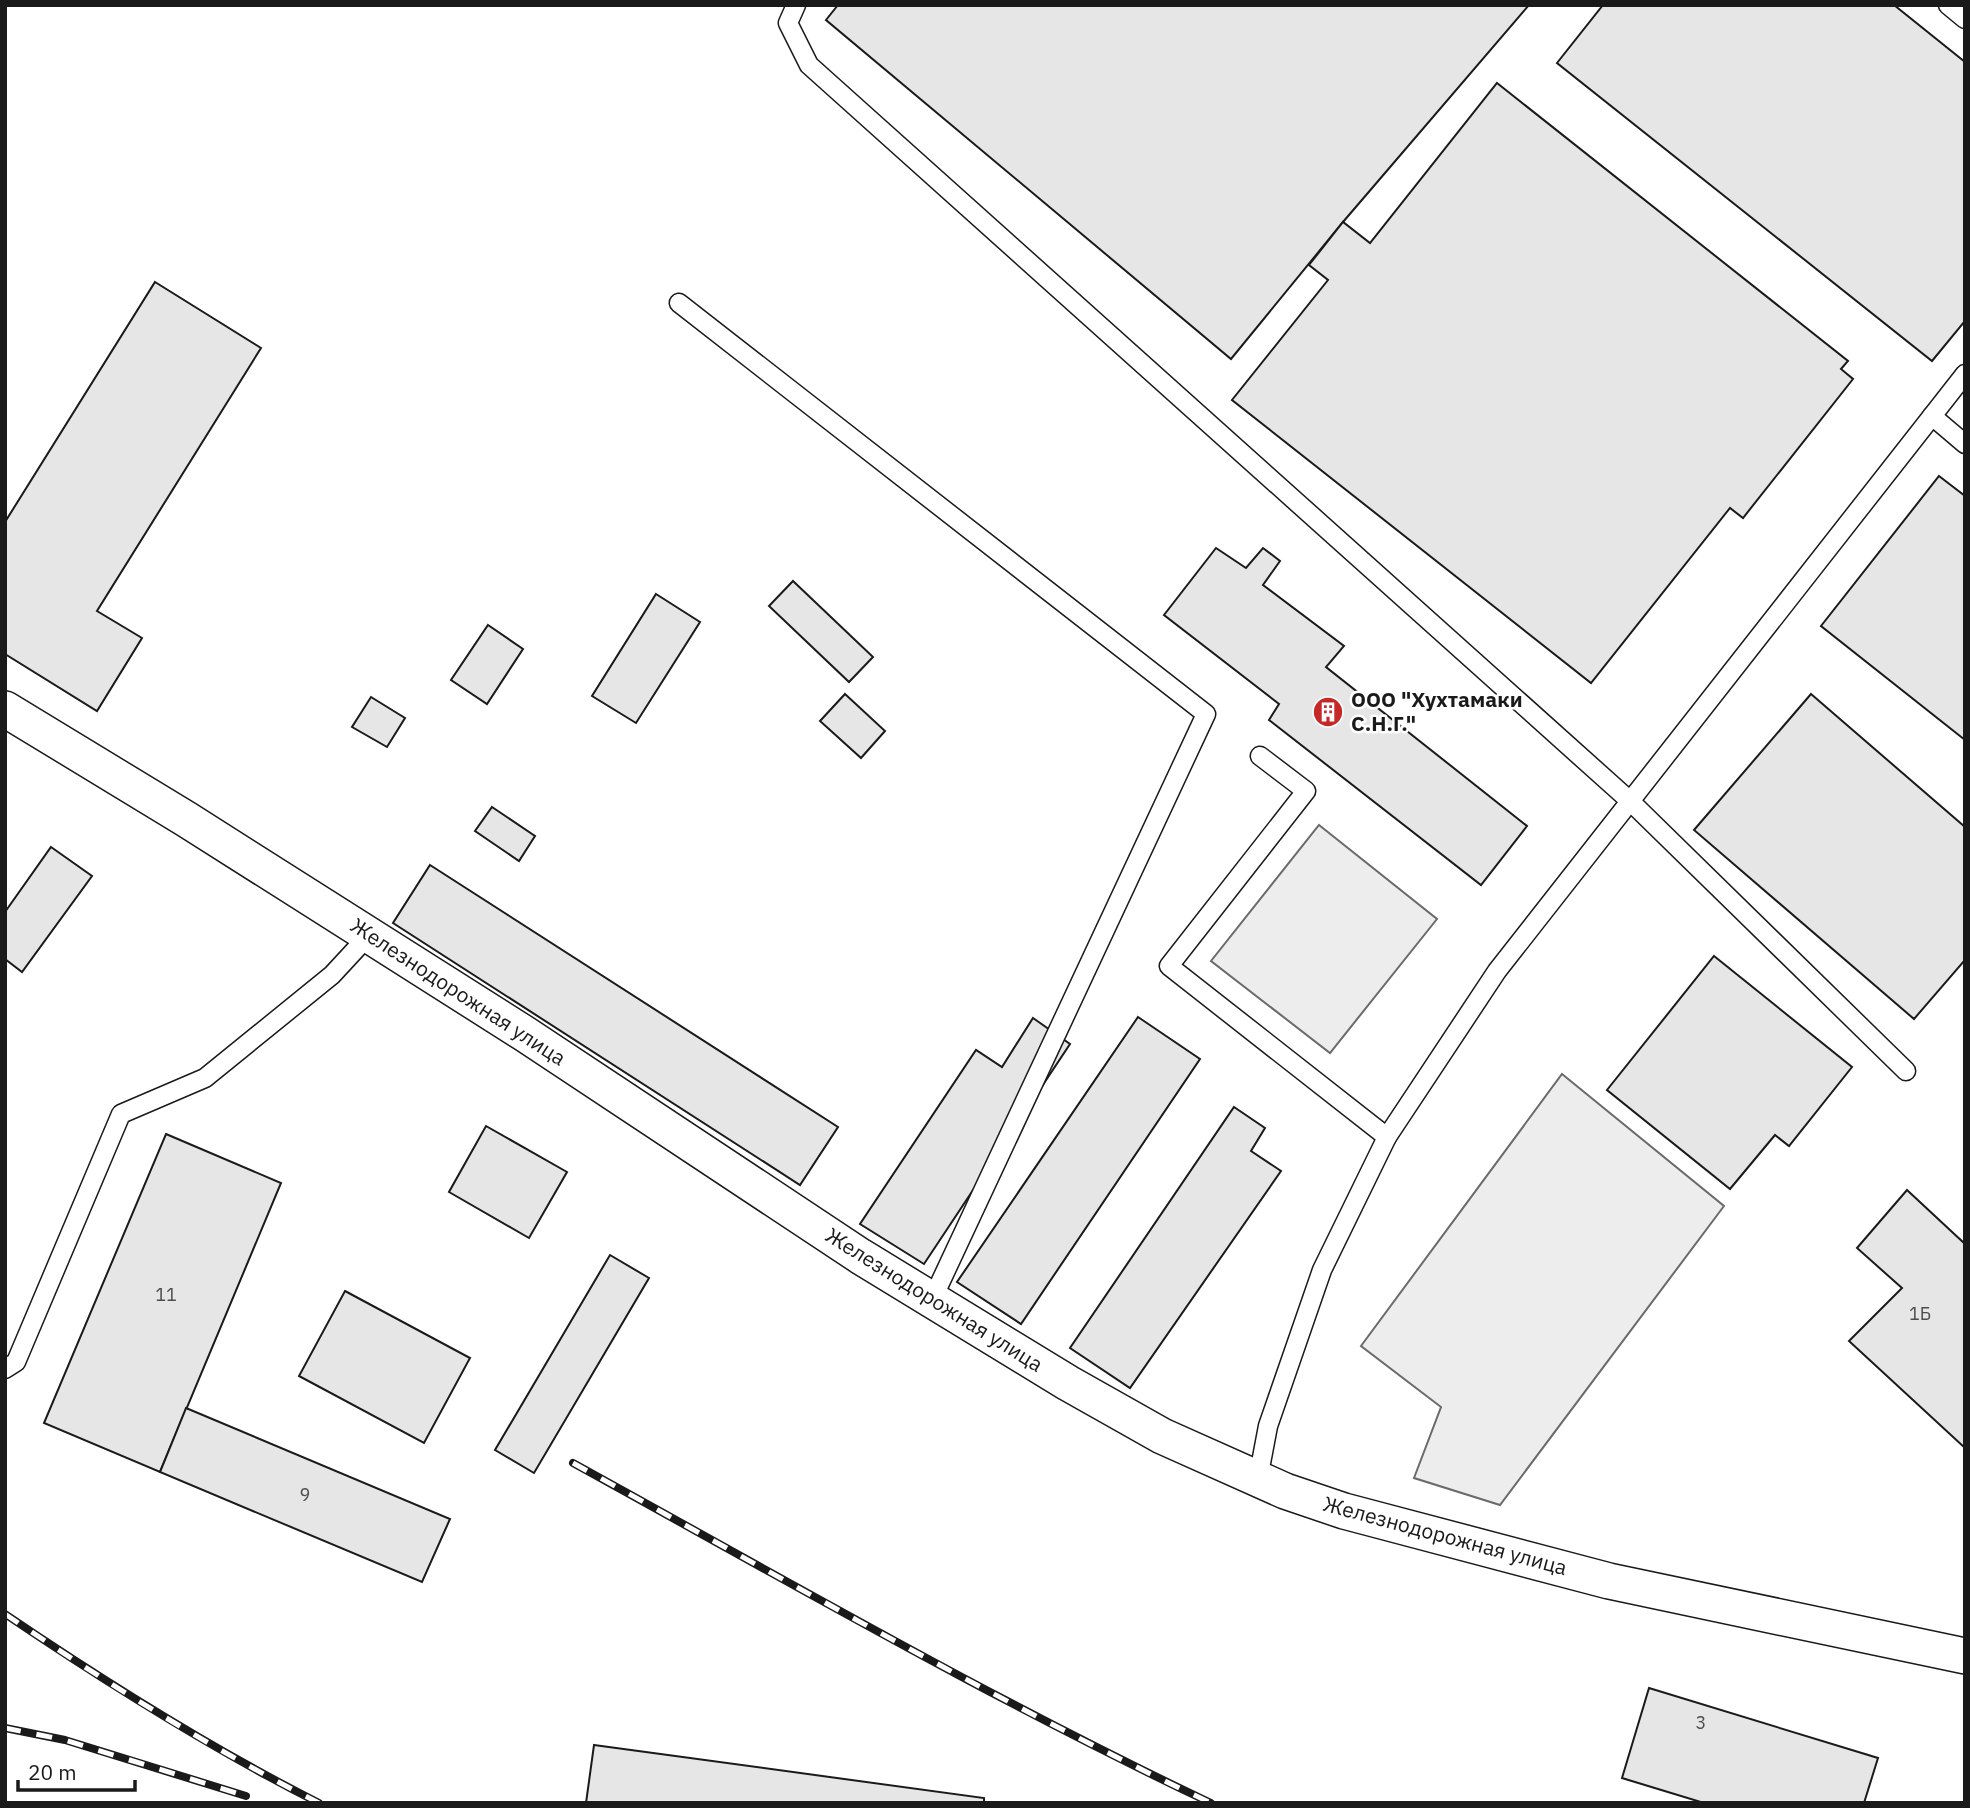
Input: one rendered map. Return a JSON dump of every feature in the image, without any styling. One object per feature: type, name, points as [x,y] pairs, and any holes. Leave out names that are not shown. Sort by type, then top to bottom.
[{"type":"street","name":"Железнодорожная улица","points":[[5,709],[525,1034],[860,1256],[1162,1437],[1258,1479],[1344,1511],[1609,1581],[1965,1656]]},
{"type":"lane","points":[[796,5],[788,23],[809,65],[1630,801],[1906,1071]]},
{"type":"lane","points":[[1948,5],[1965,19]]},
{"type":"lane","points":[[679,303],[1206,715],[932,1300]]},
{"type":"lane","points":[[1258,1479],[1268,1426],[1322,1270],[1387,1137],[1497,971],[1965,374]]},
{"type":"lane","points":[[1932,416],[1965,444]]},
{"type":"lane","points":[[1260,756],[1306,791],[1169,966],[1387,1137]]},
{"type":"lane","points":[[5,1369],[16,1362],[121,1114],[205,1078],[332,975],[369,935]]},
{"type":"shaded area","points":[[1319,825],[1437,919],[1330,1053],[1211,961]]},
{"type":"shaded area","points":[[1562,1074],[1724,1206],[1500,1505],[1414,1478],[1441,1407],[1361,1346]]},
{"type":"building","points":[[838,5],[1529,5],[1343,222],[1231,359],[826,20]]},
{"type":"building","points":[[1603,5],[1894,5],[1965,62],[1965,321],[1932,361],[1557,63]]},
{"type":"building","points":[[1497,83],[1848,361],[1841,369],[1853,379],[1743,518],[1730,508],[1591,683],[1232,400],[1328,280],[1309,265],[1343,222],[1370,243]]},
{"type":"building","points":[[155,282],[261,348],[97,611],[142,638],[97,711],[5,654],[5,522]]},
{"type":"building","points":[[1939,476],[1965,496],[1965,740],[1821,626]]},
{"type":"building","name":"ООО \"Хухтамаки С.Н.Г.\"","points":[[1216,548],[1246,568],[1263,548],[1280,561],[1263,585],[1344,646],[1326,667],[1527,826],[1481,885],[1269,720],[1279,704],[1164,615]]},
{"type":"building","points":[[793,581],[873,657],[849,682],[769,606]]},
{"type":"building","points":[[656,594],[700,622],[636,723],[592,696]]},
{"type":"building","points":[[488,625],[523,649],[487,704],[451,680]]},
{"type":"building","points":[[845,694],[885,731],[861,758],[820,721]]},
{"type":"building","points":[[1811,694],[1965,827],[1965,960],[1914,1019],[1694,830]]},
{"type":"building","points":[[371,697],[405,718],[387,747],[352,727]]},
{"type":"building","points":[[492,807],[535,836],[519,861],[475,831]]},
{"type":"building","points":[[51,847],[92,876],[22,972],[5,959],[5,912]]},
{"type":"building","points":[[430,865],[838,1127],[800,1185],[393,923]]},
{"type":"building","points":[[1714,956],[1852,1067],[1789,1146],[1775,1135],[1730,1189],[1607,1090]]},
{"type":"building","points":[[1138,1017],[1200,1059],[1021,1324],[957,1282]]},
{"type":"building","points":[[1033,1018],[1070,1044],[924,1264],[860,1224],[976,1050],[1002,1067]]},
{"type":"building","points":[[1234,1107],[1265,1128],[1251,1151],[1281,1171],[1130,1388],[1070,1348]]},
{"type":"building","points":[[486,1126],[567,1172],[529,1238],[449,1192]]},
{"type":"building","points":[[166,1134],[281,1183],[160,1472],[44,1423]]},
{"type":"building","points":[[1907,1190],[1965,1244],[1965,1448],[1849,1341],[1902,1288],[1857,1248]]},
{"type":"building","points":[[610,1255],[649,1278],[534,1473],[495,1450]]},
{"type":"building","points":[[345,1291],[470,1358],[424,1443],[299,1376]]},
{"type":"building","points":[[186,1408],[450,1519],[422,1582],[160,1472]]},
{"type":"building","points":[[1649,1688],[1878,1758],[1864,1803],[1704,1803],[1622,1778]]},
{"type":"building","points":[[594,1745],[984,1798],[984,1803],[586,1803]]},
{"type":"railway","points":[[573,1463],[969,1681],[1211,1803]]},
{"type":"railway","points":[[5,1614],[159,1714],[319,1803]]},
{"type":"railway","points":[[5,1728],[65,1740],[246,1796]]},
{"type":"place","name":"ООО \"Хухтамаки С.Н.Г.\"","points":[[1328,712]]}]
